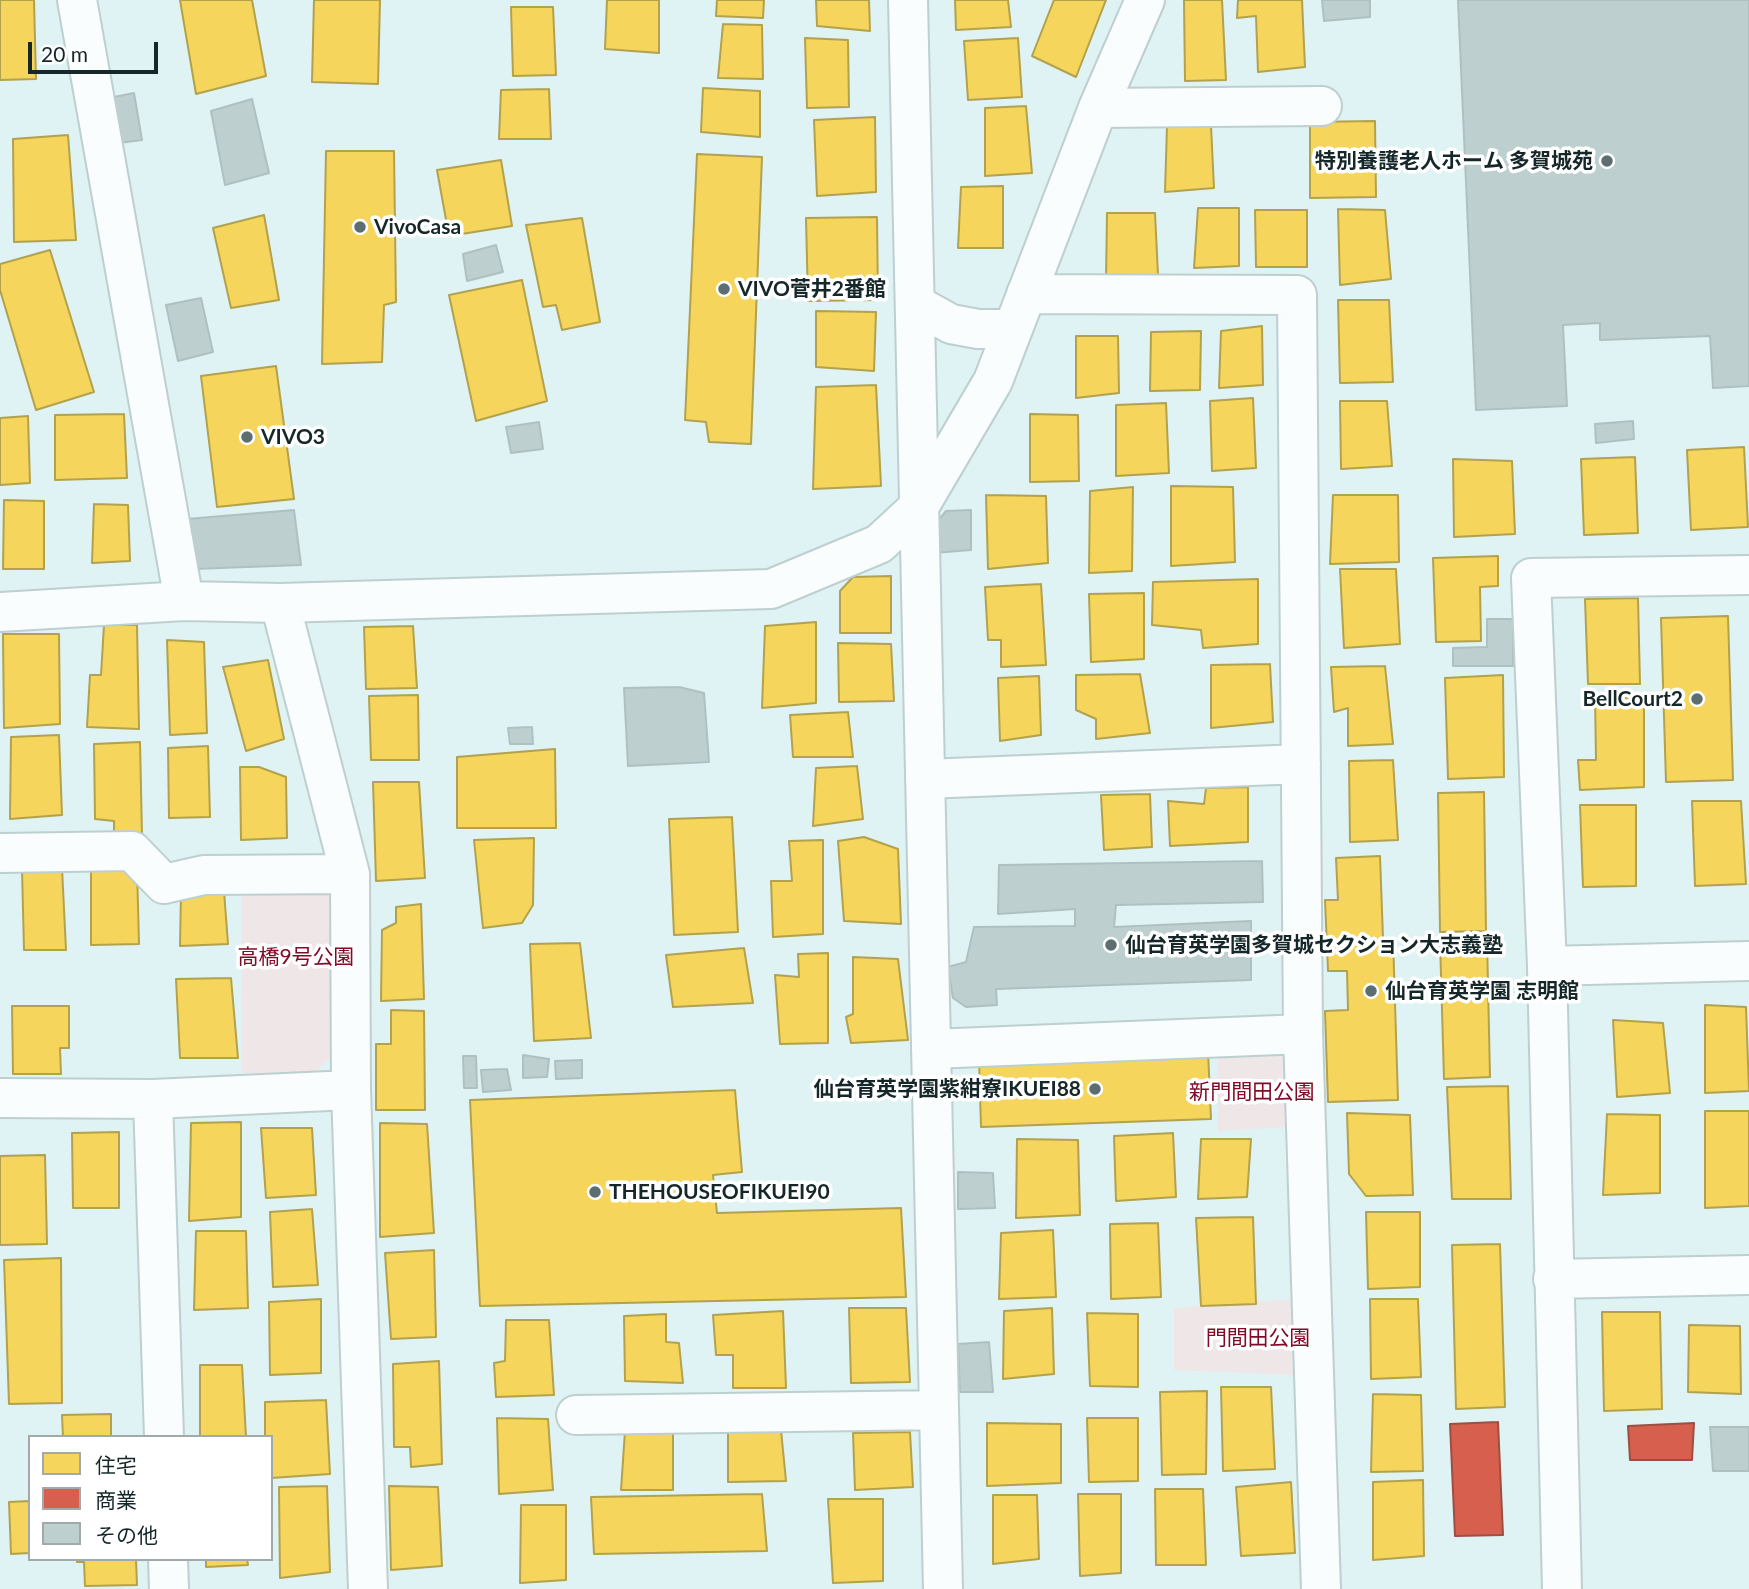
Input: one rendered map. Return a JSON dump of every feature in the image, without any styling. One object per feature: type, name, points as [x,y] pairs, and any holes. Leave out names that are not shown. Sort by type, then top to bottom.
[{"type":"street","points":[[78,0],[184,601]]},
{"type":"street","points":[[908,0],[943,1589]]},
{"type":"street","points":[[0,612],[184,601],[280,603],[771,589],[879,544],[919,507],[993,382],[1098,108],[1145,0]]},
{"type":"street","points":[[1098,108],[1322,106]]},
{"type":"street","points":[[915,304],[951,324],[978,329],[1019,312],[1297,295],[1303,1034],[1321,1589]]},
{"type":"street","points":[[1562,1589],[1547,966],[1531,578],[1749,575]]},
{"type":"street","points":[[280,603],[350,874],[351,1090],[368,1589]]},
{"type":"street","points":[[925,779],[1301,764]]},
{"type":"street","points":[[0,852],[132,851],[164,884],[204,874],[350,874]]},
{"type":"street","points":[[1547,966],[1749,961]]},
{"type":"street","points":[[931,1049],[1303,1034]]},
{"type":"street","points":[[0,1098],[153,1099],[351,1090]]},
{"type":"street","points":[[153,1099],[164,1435]]},
{"type":"street","points":[[1553,1279],[1749,1275]]},
{"type":"street","points":[[576,1415],[939,1410]]},
{"type":"street","points":[[168,1561],[169,1589]]},
{"type":"green space","name":"高橋9号公園","points":[[350,874],[351,1039],[313,1074],[241,1073],[242,875]]},
{"type":"green space","name":"新門間田公園","points":[[1275,1050],[1287,1058],[1285,1127],[1218,1131],[1218,1054]]},
{"type":"green space","name":"門間田公園","points":[[1293,1299],[1295,1375],[1174,1370],[1174,1308]]},
{"type":"building: 住宅","points":[[0,0],[34,0],[36,79],[0,80]]},
{"type":"building: 住宅","points":[[180,0],[252,0],[266,76],[196,94]]},
{"type":"building: 住宅","points":[[314,0],[380,0],[378,84],[312,82]]},
{"type":"building: 住宅","points":[[607,0],[659,0],[659,53],[605,49]]},
{"type":"building: 住宅","points":[[717,0],[764,0],[763,18],[716,16]]},
{"type":"building: 住宅","points":[[816,0],[869,0],[870,31],[817,26]]},
{"type":"building: 住宅","points":[[955,0],[1008,0],[1011,27],[956,30]]},
{"type":"building: 住宅","points":[[1054,0],[1106,0],[1076,77],[1032,56]]},
{"type":"building: 住宅","points":[[1184,0],[1222,0],[1226,80],[1185,81]]},
{"type":"building: 住宅","points":[[1238,0],[1302,0],[1305,67],[1258,72],[1256,16],[1237,18]]},
{"type":"building: 住宅","points":[[511,7],[553,7],[556,75],[513,76]]},
{"type":"building: 住宅","points":[[723,24],[762,25],[763,79],[718,78]]},
{"type":"building: 住宅","points":[[805,38],[848,40],[849,107],[807,108]]},
{"type":"building: 住宅","points":[[1018,38],[1022,97],[968,100],[964,41]]},
{"type":"building: 住宅","points":[[703,88],[760,91],[760,137],[701,132]]},
{"type":"building: 住宅","points":[[549,89],[551,139],[499,139],[501,90]]},
{"type":"building: 住宅","points":[[1026,106],[1032,173],[985,176],[985,108]]},
{"type":"building: 住宅","points":[[875,117],[876,192],[817,196],[814,120]]},
{"type":"building: 住宅","points":[[1375,121],[1376,197],[1310,198],[1310,122]]},
{"type":"building: 住宅","points":[[1167,126],[1211,126],[1214,188],[1165,192]]},
{"type":"building: 住宅","points":[[68,135],[76,240],[14,242],[13,139]]},
{"type":"building: 住宅","name":"VivoCasa","points":[[326,151],[394,151],[396,302],[384,305],[382,362],[322,364]]},
{"type":"building: 住宅","name":"VIVO菅井2番館","points":[[697,154],[762,157],[751,444],[709,442],[706,422],[685,420]]},
{"type":"building: 住宅","points":[[501,160],[512,226],[449,236],[437,170]]},
{"type":"building: 住宅","points":[[1003,186],[1003,248],[958,248],[961,187]]},
{"type":"building: 住宅","points":[[1198,208],[1239,208],[1239,266],[1194,268]]},
{"type":"building: 住宅","points":[[1338,209],[1385,210],[1391,279],[1340,285]]},
{"type":"building: 住宅","points":[[1255,210],[1307,210],[1307,267],[1256,267]]},
{"type":"building: 住宅","points":[[1107,213],[1155,213],[1158,275],[1106,281]]},
{"type":"building: 住宅","points":[[264,215],[279,300],[231,308],[213,228]]},
{"type":"building: 住宅","points":[[877,217],[878,300],[808,301],[806,218]]},
{"type":"building: 住宅","points":[[582,218],[600,322],[562,330],[556,305],[543,307],[526,225]]},
{"type":"building: 住宅","points":[[50,250],[94,392],[36,410],[0,290],[0,264]]},
{"type":"building: 住宅","points":[[522,280],[547,401],[476,421],[449,295]]},
{"type":"building: 住宅","points":[[1338,300],[1389,300],[1393,382],[1340,383]]},
{"type":"building: 住宅","points":[[816,311],[876,312],[874,371],[816,367]]},
{"type":"building: 住宅","points":[[1262,326],[1263,385],[1219,388],[1221,331]]},
{"type":"building: 住宅","points":[[1201,331],[1200,390],[1150,391],[1151,332]]},
{"type":"building: 住宅","points":[[1076,336],[1118,336],[1119,393],[1076,398]]},
{"type":"building: 住宅","name":"VIVO3","points":[[276,366],[294,499],[217,507],[201,376]]},
{"type":"building: 住宅","points":[[876,385],[881,486],[813,489],[816,387]]},
{"type":"building: 住宅","points":[[1253,398],[1256,468],[1212,471],[1210,401]]},
{"type":"building: 住宅","points":[[1340,401],[1387,401],[1392,466],[1341,469]]},
{"type":"building: 住宅","points":[[1166,403],[1169,473],[1116,476],[1116,405]]},
{"type":"building: 住宅","points":[[124,414],[127,478],[55,480],[55,415]]},
{"type":"building: 住宅","points":[[1030,414],[1078,415],[1079,481],[1030,482]]},
{"type":"building: 住宅","points":[[28,416],[30,483],[0,485],[0,418]]},
{"type":"building: 住宅","points":[[1744,447],[1748,527],[1691,530],[1687,450]]},
{"type":"building: 住宅","points":[[1635,457],[1638,533],[1584,535],[1581,459]]},
{"type":"building: 住宅","points":[[1453,459],[1512,461],[1515,534],[1454,537]]},
{"type":"building: 住宅","points":[[1171,486],[1233,487],[1235,562],[1171,566]]},
{"type":"building: 住宅","points":[[1133,487],[1132,571],[1089,573],[1090,491]]},
{"type":"building: 住宅","points":[[986,495],[1046,496],[1048,563],[988,569]]},
{"type":"building: 住宅","points":[[1333,495],[1398,495],[1399,562],[1330,564]]},
{"type":"building: 住宅","points":[[4,500],[44,501],[44,569],[3,569]]},
{"type":"building: 住宅","points":[[94,504],[128,505],[130,561],[92,563]]},
{"type":"building: 住宅","points":[[1498,556],[1498,586],[1480,587],[1481,641],[1436,642],[1433,558]]},
{"type":"building: 住宅","points":[[1340,569],[1396,569],[1400,644],[1344,648]]},
{"type":"building: 住宅","points":[[891,576],[891,633],[840,633],[840,591],[853,577]]},
{"type":"building: 住宅","points":[[1258,579],[1258,644],[1203,648],[1201,630],[1152,625],[1153,582]]},
{"type":"building: 住宅","points":[[1041,584],[1046,665],[1001,667],[1001,640],[988,640],[985,587]]},
{"type":"building: 住宅","points":[[1144,593],[1144,659],[1091,662],[1089,594]]},
{"type":"building: 住宅","points":[[1638,598],[1640,684],[1588,684],[1585,599]]},
{"type":"building: 住宅","name":"BellCourt2","points":[[1728,616],[1733,780],[1666,782],[1661,618]]},
{"type":"building: 住宅","points":[[816,622],[816,703],[762,708],[765,626]]},
{"type":"building: 住宅","points":[[104,625],[137,625],[139,729],[87,727],[90,675],[101,675]]},
{"type":"building: 住宅","points":[[413,626],[417,688],[366,689],[364,627]]},
{"type":"building: 住宅","points":[[3,634],[59,634],[60,724],[4,728]]},
{"type":"building: 住宅","points":[[167,640],[204,642],[207,733],[170,735]]},
{"type":"building: 住宅","points":[[838,643],[891,644],[894,701],[839,702]]},
{"type":"building: 住宅","points":[[268,660],[284,739],[246,751],[223,667]]},
{"type":"building: 住宅","points":[[1270,664],[1273,722],[1211,728],[1211,665]]},
{"type":"building: 住宅","points":[[1385,666],[1393,744],[1348,746],[1348,708],[1334,712],[1331,667]]},
{"type":"building: 住宅","points":[[1140,674],[1150,733],[1096,739],[1096,719],[1076,710],[1076,675]]},
{"type":"building: 住宅","points":[[1503,675],[1504,777],[1448,779],[1445,678]]},
{"type":"building: 住宅","points":[[1039,676],[1041,735],[1000,741],[998,678]]},
{"type":"building: 住宅","points":[[418,695],[419,760],[371,760],[369,696]]},
{"type":"building: 住宅","points":[[1595,697],[1644,698],[1644,787],[1580,790],[1578,760],[1596,760]]},
{"type":"building: 住宅","points":[[848,712],[853,757],[793,757],[790,715]]},
{"type":"building: 住宅","points":[[59,735],[62,815],[10,819],[11,737]]},
{"type":"building: 住宅","points":[[140,742],[142,835],[114,835],[114,821],[95,819],[94,744]]},
{"type":"building: 住宅","points":[[208,746],[210,817],[169,818],[168,748]]},
{"type":"building: 住宅","points":[[555,749],[556,828],[457,828],[457,757]]},
{"type":"building: 住宅","points":[[1393,760],[1398,840],[1350,842],[1349,761]]},
{"type":"building: 住宅","points":[[857,766],[863,819],[813,826],[816,768]]},
{"type":"building: 住宅","points":[[240,767],[259,767],[286,777],[287,838],[241,840]]},
{"type":"building: 住宅","points":[[373,782],[419,782],[425,878],[376,881]]},
{"type":"building: 住宅","points":[[1248,787],[1248,842],[1170,846],[1168,801],[1204,804],[1206,788]]},
{"type":"building: 住宅","points":[[1484,792],[1486,931],[1440,932],[1438,793]]},
{"type":"building: 住宅","points":[[1150,794],[1152,847],[1104,850],[1101,795]]},
{"type":"building: 住宅","points":[[1692,801],[1741,801],[1746,884],[1695,886]]},
{"type":"building: 住宅","points":[[1580,805],[1636,805],[1636,886],[1583,887]]},
{"type":"building: 住宅","points":[[732,817],[738,932],[674,935],[669,819]]},
{"type":"building: 住宅","points":[[864,837],[898,849],[901,924],[844,921],[838,841]]},
{"type":"building: 住宅","points":[[534,838],[533,905],[522,923],[483,928],[474,840]]},
{"type":"building: 住宅","points":[[823,840],[823,934],[773,937],[771,881],[792,881],[789,841]]},
{"type":"building: 住宅","name":"仙台育英学園 志明館","points":[[1380,856],[1383,938],[1393,938],[1398,1100],[1328,1102],[1325,1011],[1348,1010],[1347,971],[1328,971],[1325,900],[1338,900],[1336,858]]},
{"type":"building: 住宅","points":[[62,868],[66,950],[24,950],[22,869]]},
{"type":"building: 住宅","points":[[137,868],[139,944],[91,945],[91,870]]},
{"type":"building: 住宅","points":[[181,891],[224,891],[228,944],[180,946]]},
{"type":"building: 住宅","points":[[421,904],[424,999],[381,1001],[382,930],[396,923],[396,907]]},
{"type":"building: 住宅","points":[[1487,939],[1490,1077],[1444,1079],[1440,941]]},
{"type":"building: 住宅","points":[[580,943],[591,1038],[534,1041],[530,944]]},
{"type":"building: 住宅","points":[[744,948],[753,1003],[673,1007],[666,955]]},
{"type":"building: 住宅","points":[[828,953],[828,1043],[780,1044],[775,975],[799,977],[798,954]]},
{"type":"building: 住宅","points":[[853,957],[898,959],[908,1040],[851,1043],[846,1017],[853,1014]]},
{"type":"building: 住宅","points":[[231,978],[238,1058],[180,1058],[176,979]]},
{"type":"building: 住宅","points":[[1705,1005],[1746,1007],[1749,1091],[1705,1093]]},
{"type":"building: 住宅","points":[[12,1006],[69,1006],[69,1048],[60,1048],[61,1074],[13,1074]]},
{"type":"building: 住宅","points":[[391,1010],[424,1011],[425,1110],[376,1110],[376,1044],[391,1044]]},
{"type":"building: 住宅","points":[[1613,1020],[1663,1023],[1670,1093],[1617,1097]]},
{"type":"building: 住宅","name":"仙台育英学園紫紺寮IKUEI88","points":[[1208,1051],[1211,1119],[981,1127],[979,1059]]},
{"type":"building: 住宅","points":[[1508,1086],[1511,1199],[1452,1199],[1447,1087]]},
{"type":"building: 住宅","name":"THEHOUSEOFIKUEI90","points":[[735,1090],[742,1172],[713,1175],[717,1213],[901,1208],[906,1297],[480,1306],[470,1100]]},
{"type":"building: 住宅","points":[[1705,1111],[1749,1111],[1749,1206],[1705,1208]]},
{"type":"building: 住宅","points":[[1347,1113],[1410,1115],[1413,1195],[1366,1196],[1349,1174]]},
{"type":"building: 住宅","points":[[1607,1114],[1660,1115],[1660,1193],[1603,1195]]},
{"type":"building: 住宅","points":[[241,1122],[241,1217],[189,1221],[191,1123]]},
{"type":"building: 住宅","points":[[380,1123],[427,1124],[434,1233],[380,1237]]},
{"type":"building: 住宅","points":[[261,1128],[312,1128],[316,1195],[266,1198]]},
{"type":"building: 住宅","points":[[119,1132],[119,1208],[73,1208],[72,1133]]},
{"type":"building: 住宅","points":[[1173,1133],[1176,1197],[1116,1201],[1114,1136]]},
{"type":"building: 住宅","points":[[1017,1139],[1078,1140],[1080,1215],[1016,1218]]},
{"type":"building: 住宅","points":[[1201,1139],[1251,1139],[1247,1197],[1198,1199]]},
{"type":"building: 住宅","points":[[45,1155],[47,1244],[0,1245],[0,1156]]},
{"type":"building: 住宅","points":[[312,1209],[318,1285],[273,1287],[270,1212]]},
{"type":"building: 住宅","points":[[1366,1212],[1420,1212],[1420,1287],[1368,1289]]},
{"type":"building: 住宅","points":[[1253,1217],[1256,1304],[1201,1306],[1196,1218]]},
{"type":"building: 住宅","points":[[1158,1223],[1161,1297],[1111,1299],[1110,1224]]},
{"type":"building: 住宅","points":[[1053,1230],[1056,1297],[999,1299],[1001,1233]]},
{"type":"building: 住宅","points":[[196,1231],[246,1231],[248,1308],[194,1310]]},
{"type":"building: 住宅","points":[[1500,1244],[1505,1407],[1456,1409],[1452,1245]]},
{"type":"building: 住宅","points":[[434,1250],[436,1337],[391,1339],[385,1253]]},
{"type":"building: 住宅","points":[[61,1258],[62,1403],[9,1404],[4,1260]]},
{"type":"building: 住宅","points":[[321,1299],[321,1373],[270,1375],[269,1302]]},
{"type":"building: 住宅","points":[[1370,1299],[1418,1299],[1421,1377],[1371,1379]]},
{"type":"building: 住宅","points":[[849,1308],[906,1308],[910,1382],[851,1383]]},
{"type":"building: 住宅","points":[[1052,1308],[1054,1374],[1003,1379],[1004,1311]]},
{"type":"building: 住宅","points":[[783,1311],[786,1388],[733,1388],[733,1355],[716,1355],[713,1315]]},
{"type":"building: 住宅","points":[[1602,1312],[1660,1312],[1662,1409],[1604,1411]]},
{"type":"building: 住宅","points":[[1087,1313],[1138,1314],[1138,1387],[1090,1386]]},
{"type":"building: 住宅","points":[[666,1314],[666,1342],[679,1343],[683,1383],[625,1381],[624,1316]]},
{"type":"building: 住宅","points":[[506,1320],[549,1320],[554,1395],[496,1397],[494,1363],[505,1361]]},
{"type":"building: 住宅","points":[[1689,1325],[1740,1326],[1741,1394],[1688,1392]]},
{"type":"building: 住宅","points":[[439,1361],[442,1464],[411,1467],[410,1447],[394,1447],[393,1364]]},
{"type":"building: 住宅","points":[[200,1365],[242,1365],[246,1435],[200,1435]]},
{"type":"building: 住宅","points":[[1221,1387],[1271,1387],[1275,1469],[1223,1471]]},
{"type":"building: 住宅","points":[[1207,1391],[1206,1474],[1162,1475],[1160,1392]]},
{"type":"building: 住宅","points":[[1373,1394],[1421,1395],[1423,1471],[1371,1472]]},
{"type":"building: 住宅","points":[[326,1400],[330,1474],[273,1478],[273,1435],[265,1435],[265,1402]]},
{"type":"building: 住宅","points":[[111,1414],[111,1435],[63,1435],[62,1415]]},
{"type":"building: 住宅","points":[[497,1418],[548,1419],[553,1490],[499,1494]]},
{"type":"building: 住宅","points":[[1087,1418],[1138,1418],[1138,1481],[1089,1482]]},
{"type":"building: 住宅","points":[[987,1423],[1061,1424],[1061,1483],[987,1486]]},
{"type":"building: 住宅","points":[[781,1430],[786,1481],[728,1482],[728,1432]]},
{"type":"building: 住宅","points":[[625,1431],[673,1432],[673,1490],[621,1490]]},
{"type":"building: 住宅","points":[[910,1432],[913,1487],[855,1490],[853,1433]]},
{"type":"building: 住宅","points":[[1423,1480],[1424,1556],[1373,1560],[1373,1482]]},
{"type":"building: 住宅","points":[[1291,1482],[1295,1553],[1241,1556],[1236,1487]]},
{"type":"building: 住宅","points":[[327,1486],[330,1572],[280,1578],[279,1487]]},
{"type":"building: 住宅","points":[[389,1486],[438,1487],[442,1566],[391,1570]]},
{"type":"building: 住宅","points":[[1155,1489],[1203,1489],[1206,1565],[1156,1565]]},
{"type":"building: 住宅","points":[[762,1494],[767,1551],[594,1554],[591,1497]]},
{"type":"building: 住宅","points":[[1078,1494],[1121,1494],[1121,1573],[1080,1576]]},
{"type":"building: 住宅","points":[[993,1495],[1037,1495],[1039,1559],[993,1564]]},
{"type":"building: 住宅","points":[[828,1499],[883,1499],[883,1581],[833,1583]]},
{"type":"building: 住宅","points":[[28,1501],[28,1553],[11,1554],[9,1502]]},
{"type":"building: 住宅","points":[[521,1505],[566,1505],[566,1580],[520,1583]]},
{"type":"building: 住宅","points":[[136,1561],[137,1585],[85,1586],[84,1562],[77,1562]]},
{"type":"building: 住宅","points":[[206,1561],[247,1561],[248,1565],[206,1567]]},
{"type":"building: 商業","points":[[1498,1422],[1503,1535],[1455,1536],[1450,1424]]},
{"type":"building: 商業","points":[[1694,1423],[1692,1460],[1630,1460],[1628,1426]]},
{"type":"building: その他","points":[[1322,0],[1370,0],[1370,17],[1324,21]]},
{"type":"building: その他","name":"特別養護老人ホーム 多賀城苑","points":[[1458,0],[1749,0],[1749,386],[1713,388],[1710,336],[1600,340],[1600,323],[1563,325],[1567,406],[1476,410]]},
{"type":"building: その他","points":[[134,93],[142,140],[111,144],[104,99]]},
{"type":"building: その他","points":[[252,99],[269,173],[225,185],[211,111]]},
{"type":"building: その他","points":[[496,245],[503,272],[467,281],[463,254]]},
{"type":"building: その他","points":[[201,298],[213,352],[178,361],[166,305]]},
{"type":"building: その他","points":[[1633,421],[1634,439],[1596,443],[1595,424]]},
{"type":"building: その他","points":[[539,422],[543,449],[511,453],[506,427]]},
{"type":"building: その他","points":[[294,510],[301,565],[193,569],[187,519]]},
{"type":"building: その他","points":[[971,510],[971,550],[934,553],[933,527],[946,511]]},
{"type":"building: その他","points":[[1487,619],[1513,619],[1513,666],[1453,666],[1453,648],[1487,647]]},
{"type":"building: その他","points":[[679,687],[704,693],[709,762],[628,766],[624,688]]},
{"type":"building: その他","points":[[532,727],[533,744],[510,744],[508,728]]},
{"type":"building: その他","name":"仙台育英学園多賀城セクション大志義塾","points":[[1262,861],[1263,902],[1116,905],[1114,927],[1251,921],[1251,980],[996,989],[997,1005],[966,1007],[953,998],[948,967],[966,962],[974,927],[1075,926],[1075,909],[998,914],[999,865]]},
{"type":"building: その他","points":[[523,1055],[549,1059],[547,1077],[523,1078]]},
{"type":"building: その他","points":[[463,1056],[476,1056],[477,1088],[464,1088]]},
{"type":"building: その他","points":[[582,1060],[582,1078],[556,1079],[555,1061]]},
{"type":"building: その他","points":[[507,1069],[511,1090],[483,1092],[481,1070]]},
{"type":"building: その他","points":[[958,1172],[993,1173],[995,1208],[958,1209]]},
{"type":"building: その他","points":[[989,1342],[993,1392],[960,1392],[958,1344]]},
{"type":"building: その他","points":[[1710,1427],[1749,1427],[1749,1471],[1713,1471]]},
{"type":"place","name":"特別養護老人ホーム 多賀城苑","points":[[1607,161]]},
{"type":"place","name":"VivoCasa","points":[[360,227]]},
{"type":"place","name":"VIVO菅井2番館","points":[[724,289]]},
{"type":"place","name":"VIVO3","points":[[247,437]]},
{"type":"place","name":"BellCourt2","points":[[1697,699]]},
{"type":"place","name":"仙台育英学園多賀城セクション大志義塾","points":[[1111,945]]},
{"type":"place","name":"仙台育英学園 志明館","points":[[1371,991]]},
{"type":"place","name":"仙台育英学園紫紺寮IKUEI88","points":[[1095,1089]]},
{"type":"place","name":"THEHOUSEOFIKUEI90","points":[[595,1192]]}]
